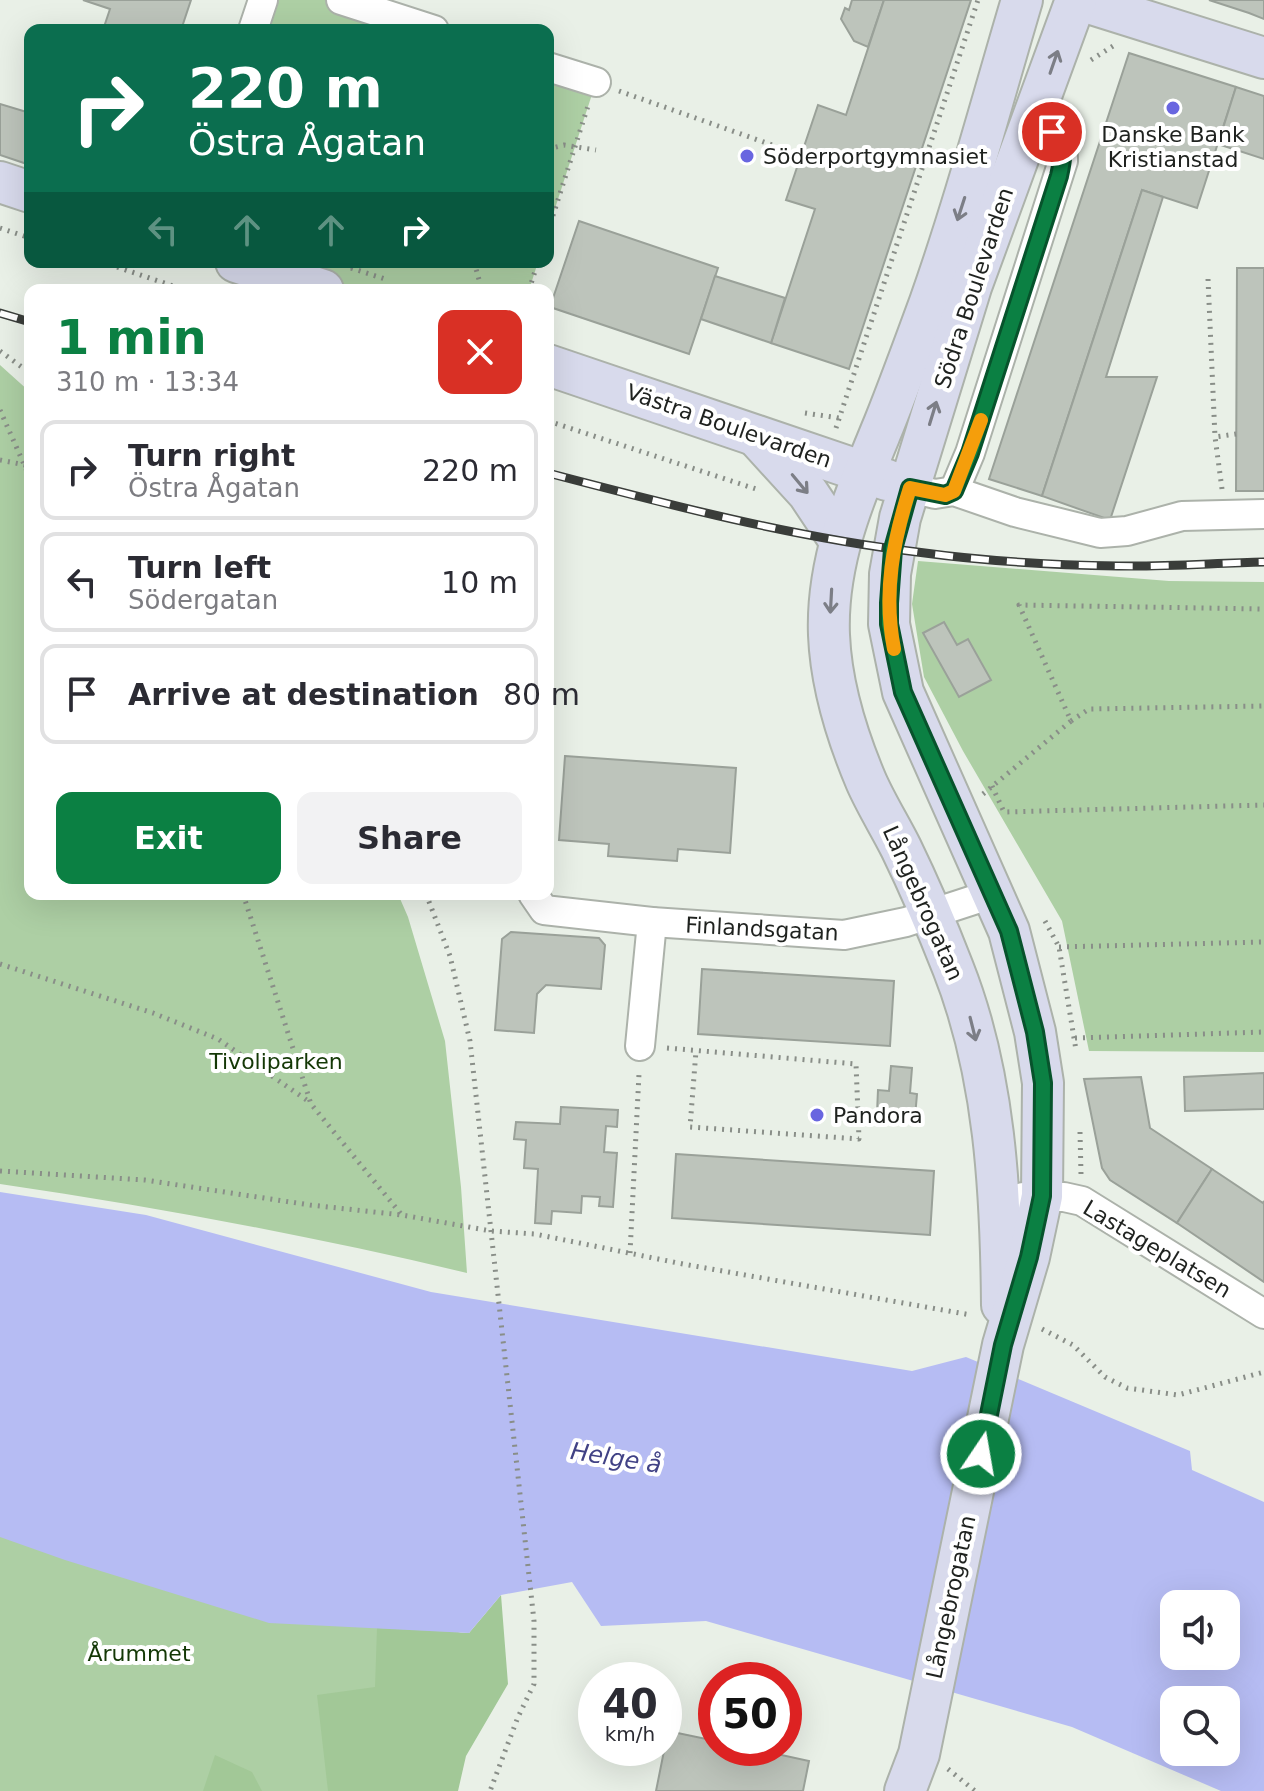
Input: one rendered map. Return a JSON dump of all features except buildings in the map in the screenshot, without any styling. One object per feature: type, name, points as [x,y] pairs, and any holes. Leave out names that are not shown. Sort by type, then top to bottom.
[{"type":"main road","name":"Södra Boulevarden","points":[[863,471],[946,255],[1022,0]]},
{"type":"main road","name":"Södra Boulevarden","points":[[910,488],[971,287],[1078,0]]},
{"type":"main road","points":[[1078,0],[1264,58]]},
{"type":"main road","points":[[0,182],[24,190]]},
{"type":"main road","points":[[287,268],[338,274]]},
{"type":"main road","name":"Västra Boulevarden","points":[[554,367],[910,488]]},
{"type":"main road","points":[[753,433],[808,493],[840,541]]},
{"type":"main road","name":"Långebrogatan","points":[[863,471],[840,541],[832,587],[829,634],[835,682],[847,730],[866,782],[930,914],[964,999],[983,1068],[1001,1226],[1004,1336]]},
{"type":"main road","name":"Långebrogatan","points":[[905,1791],[927,1760],[1004,1336],[1029,1257],[1042,1196],[1043,1083],[1035,1032],[1009,931],[995,893],[917,727],[900,678],[889,624],[889,603],[893,549],[910,488]]},
{"type":"street","points":[[255,24],[263,0]]},
{"type":"street","points":[[341,0],[415,24]]},
{"type":"street","points":[[554,69],[596,82]]},
{"type":"street","points":[[954,491],[970,453],[1063,161],[1063,151],[1056,135],[1032,120]]},
{"type":"street","points":[[910,488],[945,495],[954,491],[1015,512],[1100,533],[1127,531],[1182,516],[1264,514]]},
{"type":"street","name":"Finlandsgatan","points":[[537,900],[544,910],[652,922],[844,935],[887,927],[995,893]]},
{"type":"street","points":[[640,1046],[652,922]]},
{"type":"street","name":"Lastageplatsen","points":[[998,1198],[1042,1196],[1082,1201],[1264,1314]]},
{"type":"path","points":[[969,27],[1010,41]]},
{"type":"path","points":[[1056,55],[1086,64],[1119,42]]},
{"type":"path","points":[[554,212],[596,82],[775,146]]},
{"type":"path","points":[[554,148],[564,145],[596,150]]},
{"type":"path","points":[[0,228],[24,236]]},
{"type":"path","points":[[120,268],[167,284]]},
{"type":"path","points":[[338,274],[388,280]]},
{"type":"path","points":[[1208,279],[1215,437],[1226,514]]},
{"type":"path","points":[[0,351],[24,369]]},
{"type":"path","points":[[0,410],[24,467]]},
{"type":"path","points":[[554,423],[764,492]]},
{"type":"path","points":[[1215,437],[1236,434]]},
{"type":"path","points":[[0,460],[22,463]]},
{"type":"path","points":[[1071,721],[1019,605],[1264,609]]},
{"type":"path","points":[[978,798],[1089,709],[1264,706]]},
{"type":"path","points":[[992,786],[1004,812],[1264,805]]},
{"type":"path","points":[[245,900],[311,1104]]},
{"type":"path","points":[[428,900],[450,956],[470,1041],[534,1621],[534,1684],[490,1791]]},
{"type":"path","points":[[1059,947],[1264,942]]},
{"type":"path","points":[[0,964],[153,1013],[218,1039],[311,1104],[402,1215]]},
{"type":"path","points":[[1075,1038],[1264,1032]]},
{"type":"path","points":[[630,1253],[640,1046],[856,1064],[859,1139],[690,1127],[696,1051]]},
{"type":"path","points":[[0,1171],[145,1180],[310,1205],[402,1215],[491,1231],[535,1234],[974,1315],[1004,1336],[1042,1329],[1073,1345],[1105,1377],[1127,1388],[1178,1395],[1264,1372]]},
{"type":"path","points":[[927,1760],[975,1791]]},
{"type":"green space","points":[[263,0],[341,0],[415,24],[255,24]]},
{"type":"green space","points":[[554,69],[596,82],[554,212]]},
{"type":"green space","points":[[255,268],[536,268],[531,284],[304,284]]},
{"type":"green space","name":"Tivoliparken","points":[[0,365],[24,387],[24,900],[401,900],[445,1041],[467,1273],[234,1223],[0,1184]]},
{"type":"green space","points":[[918,561],[1169,581],[1264,582],[1264,1052],[1089,1051],[1062,921],[963,751],[924,677],[912,604]]},
{"type":"green space","name":"Årummet","points":[[0,1468],[246,1548],[473,1638],[440,1791],[0,1791]]},
{"type":"green space","points":[[501,1595],[508,1684],[466,1756],[458,1791],[328,1791],[317,1695],[375,1687],[377,1628],[469,1633]]},
{"type":"green space","points":[[215,1755],[252,1772],[262,1791],[203,1791]]},
{"type":"water","name":"Helge å","points":[[0,1192],[146,1215],[431,1292],[912,1371],[966,1357],[1190,1451],[1192,1470],[1264,1502],[1264,1791],[1221,1791],[1163,1766],[1240,1766],[1240,1686],[1160,1686],[1160,1765],[1072,1727],[706,1621],[601,1626],[572,1582],[501,1595],[469,1633],[269,1623],[0,1537]]},
{"type":"railway","points":[[0,313],[24,320]]},
{"type":"railway","points":[[554,475],[777,529],[942,555],[1093,565],[1264,562]]},
{"type":"slow traffic","points":[[894,649],[889,624],[890,574],[900,518],[910,488],[945,495],[954,491],[981,420]]},
{"type":"place","name":"Danske Bank Kristianstad","points":[[1173,108]]},
{"type":"place","name":"Söderportgymnasiet","points":[[747,156]]},
{"type":"place","name":"Pandora","points":[[817,1115]]},
{"type":"route","points":[[981,1454],[1003,1345],[1029,1257],[1042,1196],[1043,1083],[1023,977],[1009,931],[995,893],[903,692],[889,624],[889,603],[893,549],[910,488],[945,495],[954,491],[970,453],[1063,161],[1061,142],[1052,132]]}]
